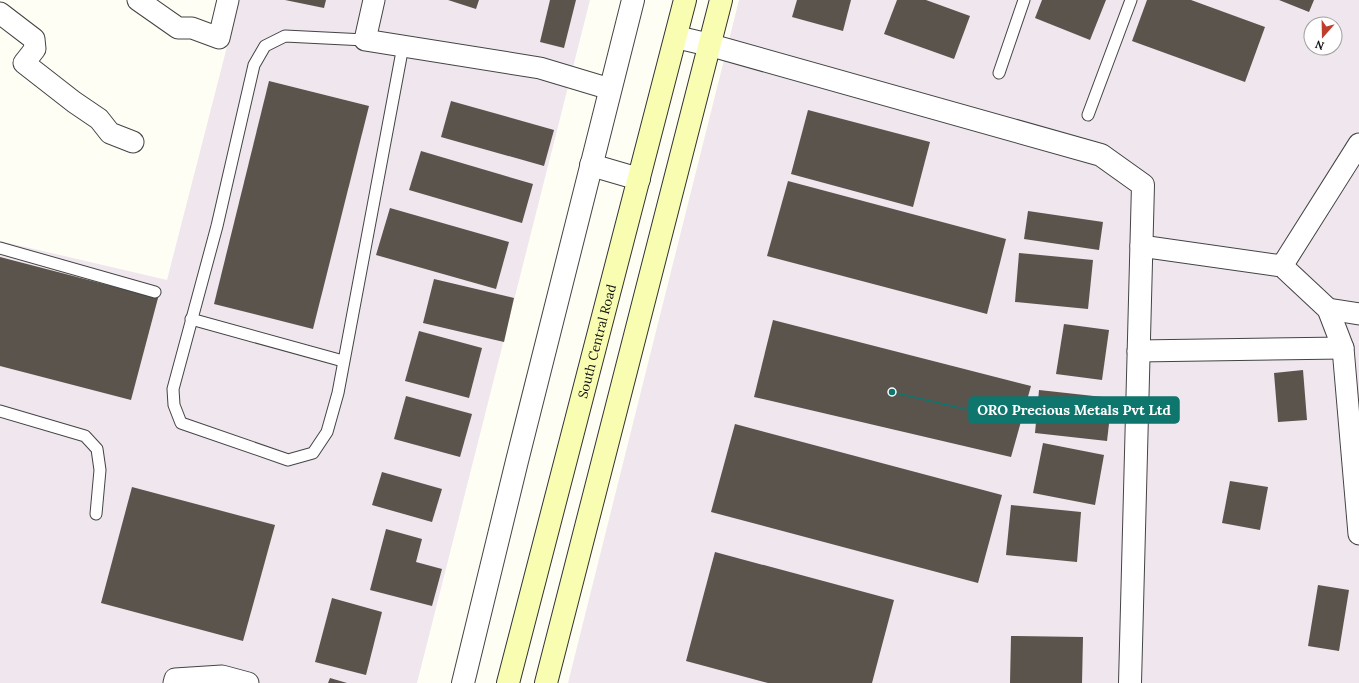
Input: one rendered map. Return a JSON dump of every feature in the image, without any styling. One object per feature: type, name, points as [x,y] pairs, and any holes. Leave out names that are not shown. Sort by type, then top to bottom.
[{"type":"main road","name":"South Central Road","points":[[508,683],[685,0]]},
{"type":"main road","points":[[546,683],[721,0]]},
{"type":"street","points":[[138,0],[178,28],[192,28],[219,38],[228,0]]},
{"type":"street","points":[[374,0],[365,40],[540,68],[610,89]]},
{"type":"street","points":[[463,683],[632,0]]},
{"type":"street","points":[[0,13],[34,39],[35,49],[24,63],[74,102],[99,119],[110,133],[133,142]]},
{"type":"street","points":[[676,36],[1101,155],[1143,185],[1130,683]]},
{"type":"street","points":[[1282,266],[1359,144]]},
{"type":"street","points":[[591,165],[639,179]]},
{"type":"street","points":[[1141,246],[1282,266],[1328,309],[1343,348],[1359,534]]},
{"type":"street","points":[[1328,309],[1359,314]]},
{"type":"street","points":[[1138,351],[1343,348]]},
{"type":"street","points":[[174,683],[175,679],[222,676],[248,683]]},
{"type":"lane","points":[[999,73],[1024,0]]},
{"type":"lane","points":[[1088,115],[1131,0]]},
{"type":"lane","points":[[365,40],[286,36],[265,46],[254,65],[217,226],[172,389],[174,405],[182,423],[288,460],[313,453],[327,432],[338,393],[403,46]]},
{"type":"lane","points":[[0,248],[155,292]]},
{"type":"lane","points":[[191,319],[344,361]]},
{"type":"lane","points":[[0,411],[85,436],[97,450],[100,470],[96,514]]},
{"type":"shaded area","points":[[239,0],[590,0],[417,683],[0,683],[0,241],[167,280]]},
{"type":"shaded area","points":[[739,0],[1359,0],[1359,683],[568,683]]},
{"type":"building","points":[[285,0],[326,0],[324,8]]},
{"type":"building","points":[[448,0],[479,0],[476,9]]},
{"type":"building","points":[[550,0],[576,0],[564,48],[540,42]]},
{"type":"building","points":[[797,0],[851,0],[843,31],[792,17]]},
{"type":"building","points":[[897,0],[926,0],[970,16],[954,59],[884,34]]},
{"type":"building","points":[[1042,0],[1106,0],[1090,40],[1035,18]]},
{"type":"building","points":[[1147,0],[1191,0],[1265,27],[1245,82],[1132,41]]},
{"type":"building","points":[[1279,0],[1314,0],[1309,12]]},
{"type":"building","points":[[269,81],[369,106],[313,329],[214,304]]},
{"type":"building","points":[[451,101],[554,130],[544,166],[441,137]]},
{"type":"building","points":[[808,110],[930,142],[913,207],[791,174]]},
{"type":"building","points":[[421,151],[533,184],[522,223],[409,190]]},
{"type":"building","points":[[788,181],[1006,239],[987,314],[767,256]]},
{"type":"building","points":[[390,208],[509,242],[496,289],[376,255]]},
{"type":"building","points":[[1028,211],[1103,222],[1099,250],[1024,239]]},
{"type":"building","points":[[1019,253],[1093,260],[1088,309],[1015,302]]},
{"type":"building","points":[[0,257],[158,298],[131,400],[0,366]]},
{"type":"building","points":[[434,279],[514,298],[504,342],[423,323]]},
{"type":"building","points":[[773,320],[1031,386],[1011,457],[754,397]]},
{"type":"building","points":[[1064,324],[1109,330],[1102,380],[1056,374]]},
{"type":"building","points":[[419,331],[482,348],[469,398],[405,381]]},
{"type":"building","points":[[1303,370],[1307,420],[1278,422],[1274,373]]},
{"type":"building","points":[[1039,390],[1112,398],[1107,441],[1035,433]]},
{"type":"building","points":[[406,396],[472,414],[460,457],[394,439]]},
{"type":"building","points":[[735,424],[1002,495],[978,583],[711,512]]},
{"type":"building","points":[[1043,443],[1104,455],[1095,505],[1033,493]]},
{"type":"building","points":[[382,472],[442,489],[432,522],[372,505]]},
{"type":"building","points":[[1230,481],[1268,487],[1260,530],[1222,523]]},
{"type":"building","points":[[132,487],[275,525],[243,641],[101,603]]},
{"type":"building","points":[[1011,505],[1081,512],[1077,562],[1006,555]]},
{"type":"building","points":[[386,529],[422,539],[416,562],[442,569],[432,606],[370,590]]},
{"type":"building","points":[[715,552],[894,600],[872,683],[768,683],[686,661]]},
{"type":"building","points":[[1318,585],[1349,590],[1339,651],[1308,646]]},
{"type":"building","points":[[332,598],[382,612],[366,675],[315,662]]},
{"type":"building","points":[[1011,636],[1083,637],[1082,683],[1010,683]]},
{"type":"building","points":[[330,678],[347,683],[328,683]]},
{"type":"place","name":"ORO Precious Metals Pvt Ltd","points":[[892,392]]}]
